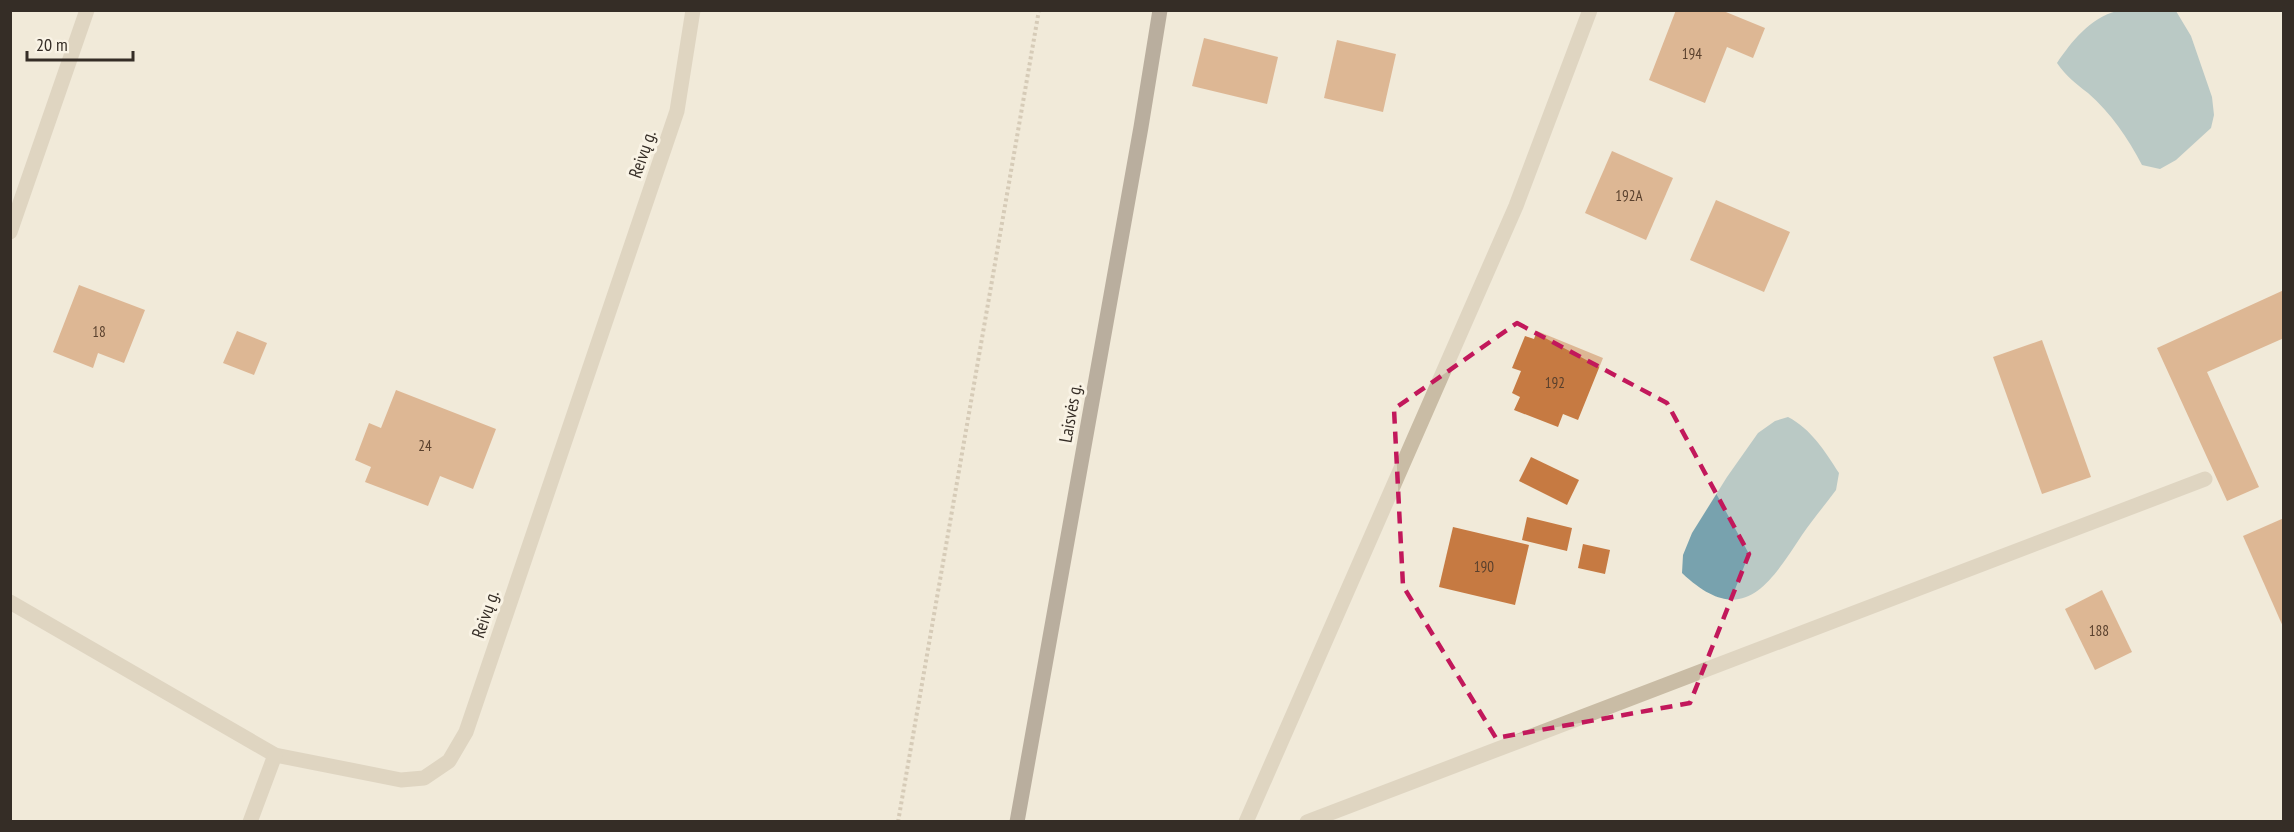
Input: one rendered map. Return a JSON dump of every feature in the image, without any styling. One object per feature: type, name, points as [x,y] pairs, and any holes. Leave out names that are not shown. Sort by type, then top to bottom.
[{"type":"main road","name":"Laisvės g.","points":[[1017,822],[1142,127],[1160,10]]},
{"type":"street","points":[[10,232],[87,10]]},
{"type":"street","name":"Reivų g.","points":[[10,602],[275,755],[401,780],[424,778],[449,761],[466,732],[677,111],[693,10]]},
{"type":"street","points":[[1246,822],[1516,206],[1590,10]]},
{"type":"street","points":[[1307,822],[2205,478]]},
{"type":"street","points":[[250,822],[275,755]]},
{"type":"path","points":[[898,822],[1039,10]]},
{"type":"highlighted area","points":[[1517,323],[1667,403],[1749,554],[1690,703],[1496,738],[1403,586],[1394,409]]},
{"type":"water","points":[[2117,11],[2176,11],[2191,36],[2212,97],[2214,115],[2211,128],[2176,160],[2160,169],[2142,165],[2112,117],[2057,63],[2075,39],[2090,25],[2107,14]]},
{"type":"water","points":[[1788,417],[1811,434],[1834,465],[1839,473],[1836,490],[1765,585],[1737,599],[1721,598],[1703,590],[1682,573],[1683,555],[1692,533],[1758,433],[1775,421]]},
{"type":"building","points":[[1676,10],[1721,10],[1765,28],[1753,58],[1727,47],[1705,103],[1649,80]]},
{"type":"building","points":[[1204,38],[1278,57],[1267,104],[1192,86]]},
{"type":"building","points":[[1337,40],[1396,54],[1383,112],[1324,98]]},
{"type":"building","points":[[1612,151],[1673,178],[1646,240],[1585,213]]},
{"type":"building","points":[[1716,200],[1790,232],[1764,292],[1690,260]]},
{"type":"building","points":[[79,285],[145,310],[124,363],[98,353],[93,368],[53,352]]},
{"type":"building","points":[[2284,290],[2284,338],[2207,372],[2259,487],[2227,501],[2157,348]]},
{"type":"building","points":[[237,331],[267,343],[254,375],[223,363]]},
{"type":"building","points":[[1537,331],[1603,358],[1578,420],[1563,414],[1558,427],[1514,410],[1520,397],[1512,393],[1521,371],[1512,368],[1525,336],[1534,339]]},
{"type":"building","points":[[2042,340],[2091,477],[2042,494],[1993,357]]},
{"type":"building","points":[[396,390],[496,429],[473,489],[440,476],[428,506],[365,482],[371,467],[355,460],[369,423],[381,428]]},
{"type":"building","points":[[1531,457],[1579,480],[1567,505],[1519,481]]},
{"type":"building","points":[[1527,517],[1572,528],[1567,551],[1522,540]]},
{"type":"building","points":[[2284,518],[2284,629],[2243,536]]},
{"type":"building","points":[[1453,527],[1529,545],[1515,605],[1439,587]]},
{"type":"building","points":[[1583,544],[1610,550],[1605,574],[1578,568]]},
{"type":"building","points":[[2102,590],[2132,652],[2095,670],[2065,609]]}]
